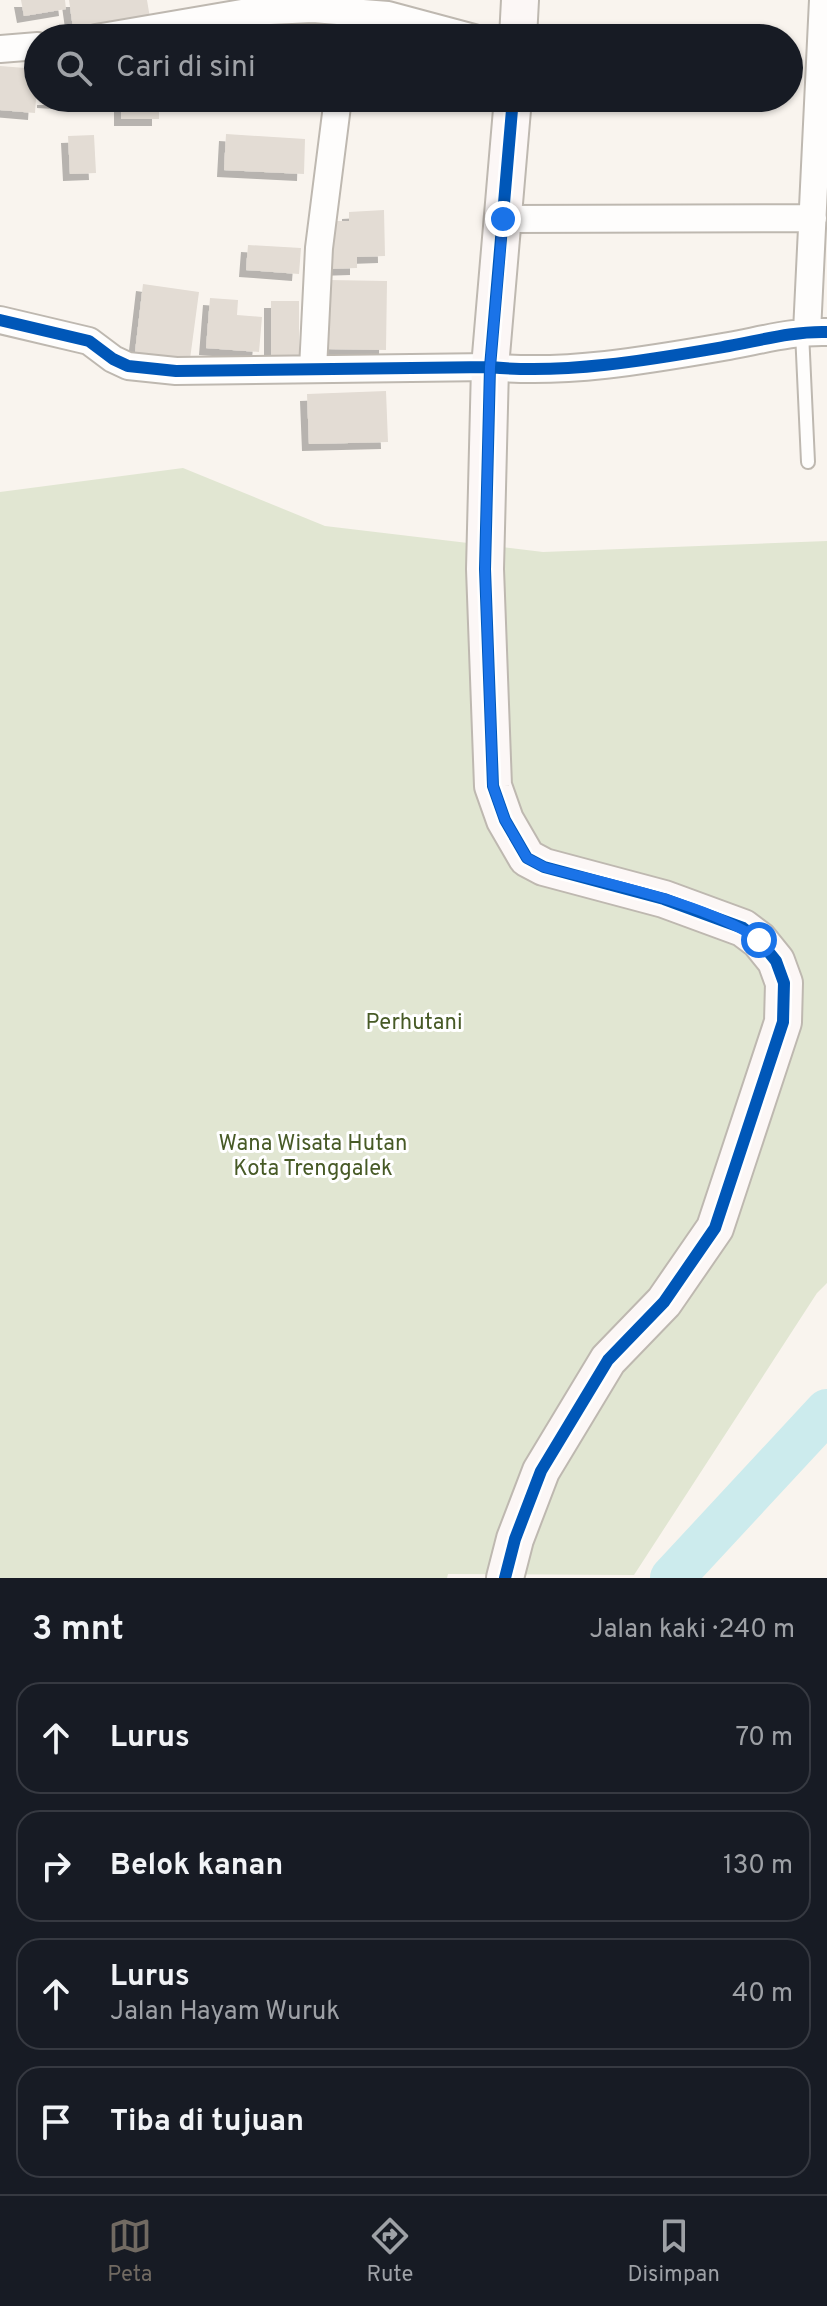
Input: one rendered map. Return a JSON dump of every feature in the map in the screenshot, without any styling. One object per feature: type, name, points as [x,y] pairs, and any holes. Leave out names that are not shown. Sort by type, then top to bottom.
[{"type":"street","points":[[519,24],[520,0]]},
{"type":"street","points":[[0,320],[89,341],[128,366],[176,371],[583,366],[675,355],[812,332],[813,218],[823,0]]},
{"type":"street","points":[[178,24],[248,12],[313,9],[345,24]]},
{"type":"street","points":[[351,24],[388,15],[422,24]]},
{"type":"street","points":[[0,49],[24,47]]},
{"type":"street","points":[[313,369],[319,248],[336,112]]},
{"type":"street","points":[[505,1578],[515,1539],[541,1471],[608,1360],[664,1302],[715,1228],[783,1022],[784,983],[767,949],[743,928],[664,899],[544,867],[527,858],[505,820],[493,786],[485,569],[490,367],[512,112]]},
{"type":"street","points":[[503,219],[813,218]]},
{"type":"lane","points":[[808,462],[812,332]]},
{"type":"green space","name":"Perhutani","points":[[183,468],[325,526],[543,552],[827,541],[827,1283],[817,1293],[634,1575],[0,1578],[0,492]]},
{"type":"building","points":[[21,0],[65,0],[66,9],[24,16]]},
{"type":"building","points":[[69,0],[147,0],[150,18],[104,24],[72,24]]},
{"type":"building","points":[[335,19],[336,24],[298,24]]},
{"type":"building","points":[[0,66],[24,68],[24,112],[35,113],[0,110]]},
{"type":"building","points":[[121,112],[159,112],[159,119],[121,119]]},
{"type":"building","points":[[226,134],[305,139],[304,174],[224,170]]},
{"type":"building","points":[[94,135],[96,173],[70,174],[68,136]]},
{"type":"building","points":[[384,210],[385,256],[357,257],[357,268],[326,269],[325,221],[349,221],[349,212]]},
{"type":"building","points":[[248,245],[301,248],[299,274],[246,270]]},
{"type":"building","points":[[329,280],[387,281],[386,350],[328,349]]},
{"type":"building","points":[[143,284],[199,292],[190,359],[135,352]]},
{"type":"building","points":[[210,298],[238,300],[237,315],[262,317],[259,352],[206,348]]},
{"type":"building","points":[[271,301],[299,301],[299,355],[271,355]]},
{"type":"building","points":[[386,391],[388,442],[309,444],[307,394]]},
{"type":"waterway","points":[[672,1578],[827,1411]]},
{"type":"cycle path","points":[[505,1578],[515,1539],[541,1471],[608,1360],[664,1302],[715,1228],[783,1022],[784,983],[776,961],[759,940],[743,928],[664,899],[544,867],[527,858],[505,820],[493,786],[485,569],[490,367],[512,112]]},
{"type":"cycle path","points":[[0,320],[89,341],[128,366],[176,371],[549,369],[671,356],[790,334],[827,332]]},
{"type":"route","points":[[503,219],[490,367],[485,569],[493,786],[505,820],[527,858],[544,867],[664,899],[743,928],[759,940]]},
{"type":"park label","name":"Wana Wisata Hutan Kota Trenggalek","points":[[313,1156]]}]
